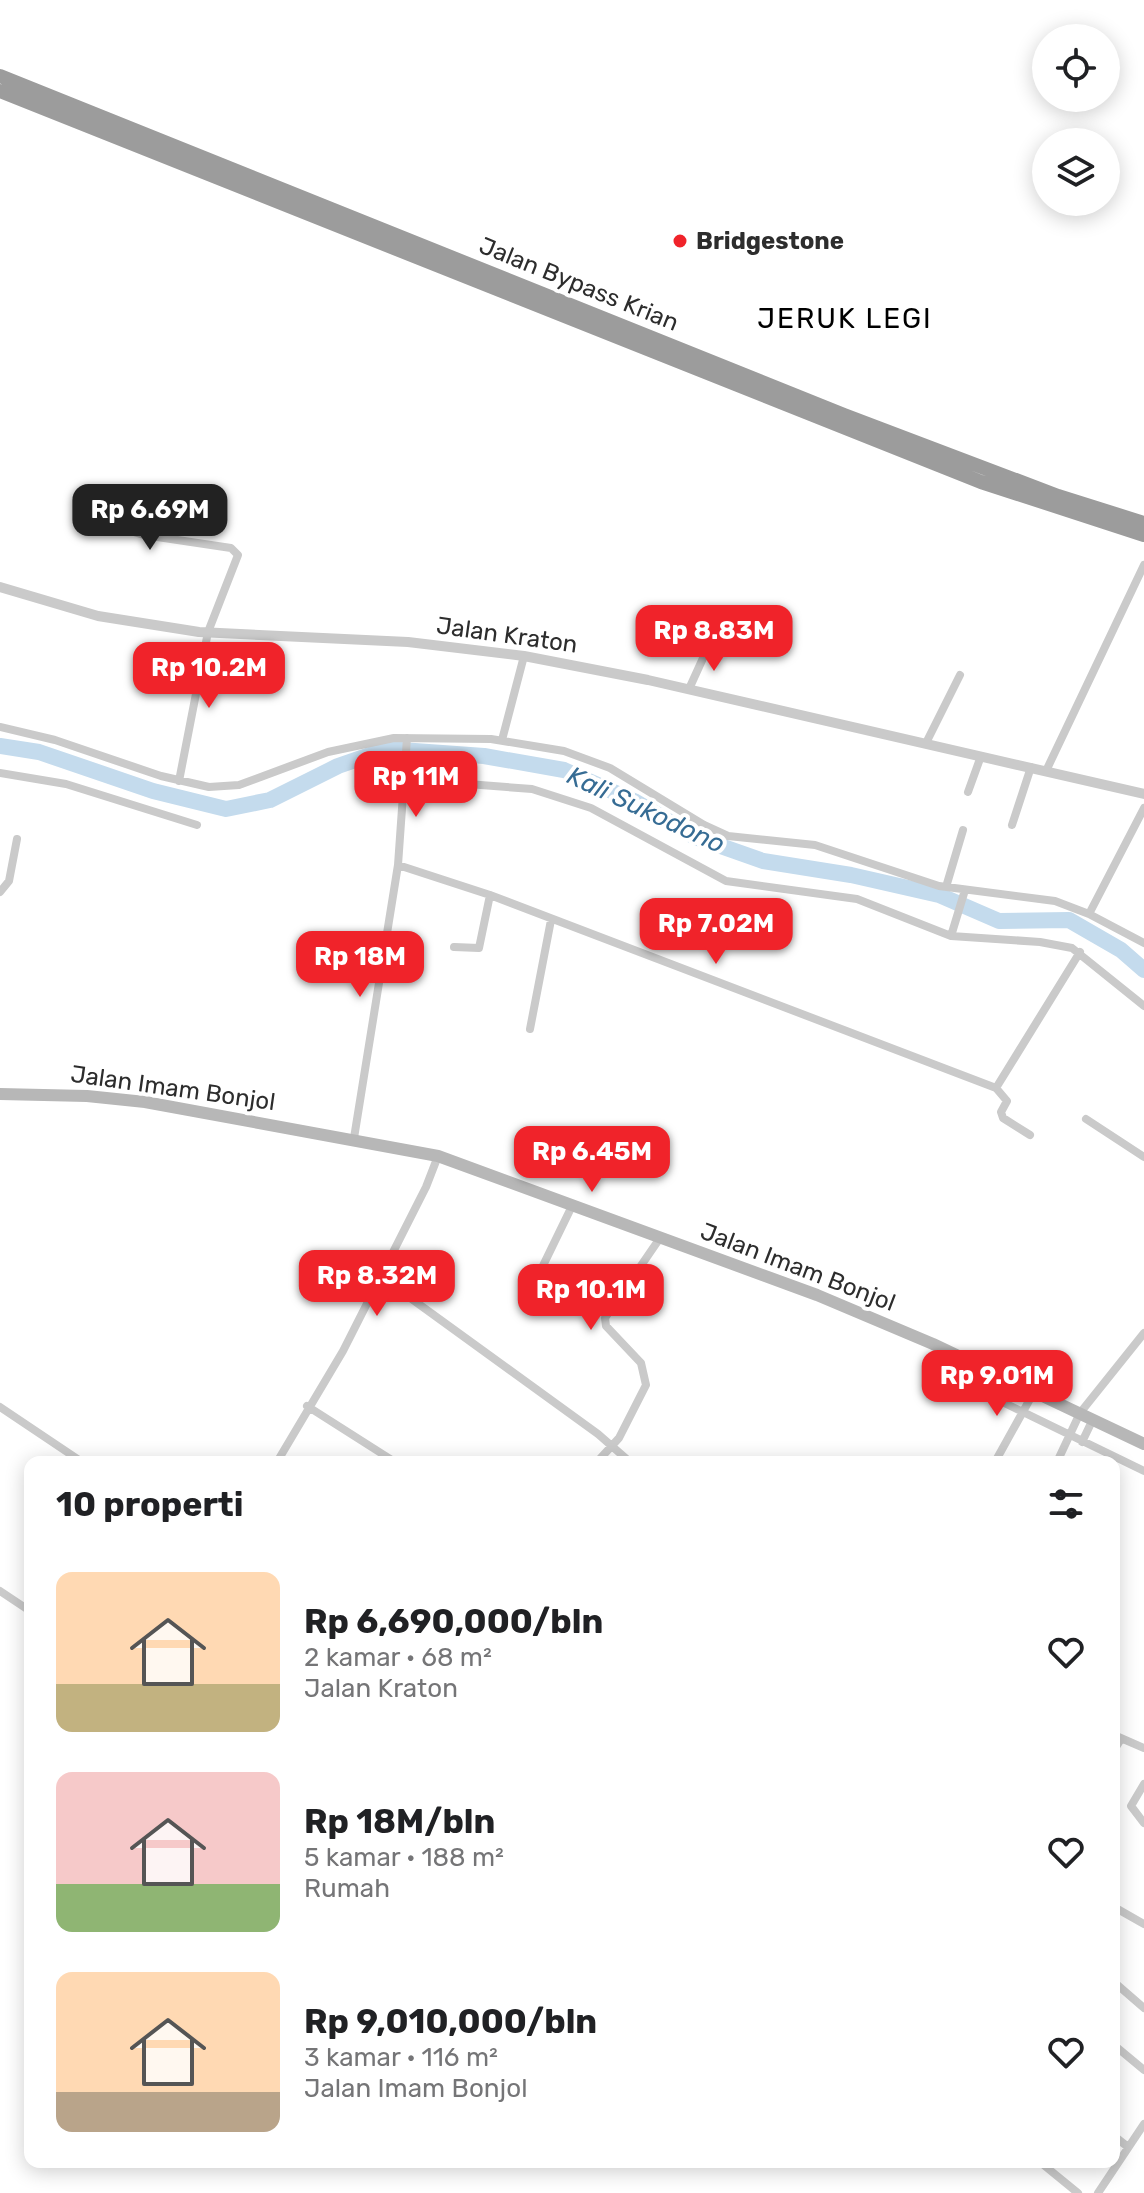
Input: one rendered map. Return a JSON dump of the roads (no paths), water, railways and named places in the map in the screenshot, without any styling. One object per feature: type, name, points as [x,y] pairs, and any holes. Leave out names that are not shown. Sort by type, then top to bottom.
[{"type":"highway","name":"Jalan Bypass Krian","points":[[0,76],[844,415],[1044,491],[1144,523]]},
{"type":"highway","name":"Jalan Bypass Krian","points":[[0,91],[981,482],[1144,535]]},
{"type":"main road","name":"Jalan Imam Bonjol","points":[[0,1094],[75,1095],[145,1102],[354,1138],[438,1156],[817,1295],[1035,1390],[1144,1444]]},
{"type":"street","points":[[79,516],[144,535],[235,550],[238,556],[208,632],[179,781]]},
{"type":"street","points":[[1046,771],[1144,565]]},
{"type":"street","name":"Jalan Kraton","points":[[0,587],[98,616],[208,632],[408,642],[524,656],[689,689],[1144,794]]},
{"type":"street","points":[[689,689],[709,645]]},
{"type":"street","points":[[502,740],[524,656]]},
{"type":"street","points":[[926,743],[960,675]]},
{"type":"street","points":[[0,727],[55,740],[179,781],[209,787],[239,785],[366,741],[502,740],[586,757],[728,836],[830,848],[964,894],[1044,898],[1089,914],[1144,943]]},
{"type":"street","points":[[354,1138],[398,865],[406,742]]},
{"type":"street","points":[[968,792],[981,756]]},
{"type":"street","points":[[1012,825],[1031,767]]},
{"type":"street","points":[[0,773],[66,784],[197,825]]},
{"type":"street","points":[[402,776],[521,787],[563,798],[613,819],[719,879],[857,899],[952,932],[1040,942],[1080,952],[1144,1006]]},
{"type":"street","points":[[1089,914],[1144,808]]},
{"type":"street","points":[[946,887],[963,830]]},
{"type":"street","points":[[0,892],[9,881],[17,839]]},
{"type":"street","points":[[398,865],[490,895],[996,1088],[1007,1101],[1001,1117],[1030,1135]]},
{"type":"street","points":[[952,932],[964,894]]},
{"type":"street","points":[[454,947],[479,948],[490,895]]},
{"type":"street","points":[[530,1029],[551,920]]},
{"type":"street","points":[[996,1088],[1080,952]]},
{"type":"street","points":[[1086,1119],[1144,1157]]},
{"type":"street","points":[[280,1456],[307,1406],[343,1351],[424,1192],[438,1156]]},
{"type":"street","points":[[537,1278],[572,1206]]},
{"type":"street","points":[[602,1456],[631,1418],[643,1395],[647,1378],[641,1363],[604,1321],[660,1238]]},
{"type":"street","points":[[380,1276],[624,1456]]},
{"type":"street","points":[[1059,1456],[1080,1413],[1144,1333]]},
{"type":"street","points":[[985,1368],[981,1386],[984,1393],[1112,1456]]},
{"type":"street","points":[[998,1456],[1035,1390]]},
{"type":"street","points":[[307,1406],[386,1456]]},
{"type":"street","points":[[0,1407],[73,1456]]},
{"type":"street","points":[[1082,1442],[1093,1419]]},
{"type":"street","points":[[1120,1460],[1144,1471]]},
{"type":"street","points":[[0,1591],[24,1607]]},
{"type":"street","points":[[1120,1738],[1144,1748]]},
{"type":"street","points":[[1144,1784],[1131,1806],[1144,1823]]},
{"type":"street","points":[[1120,1910],[1144,1924]]},
{"type":"street","points":[[1120,1987],[1144,2008]]},
{"type":"street","points":[[1120,2050],[1144,2070]]},
{"type":"street","points":[[1120,2159],[1144,2124]]},
{"type":"street","points":[[1120,2141],[1128,2147]]},
{"type":"street","points":[[1047,2168],[1078,2193]]},
{"type":"street","points":[[1098,2193],[1114,2168]]},
{"type":"waterway","name":"Kali Sukodono","points":[[0,746],[39,752],[153,791],[226,809],[270,800],[338,766],[387,749],[484,756],[564,770],[634,801],[695,837],[763,861],[851,875],[939,895],[999,921],[1069,920],[1121,950],[1144,970]]},
{"type":"place","name":"Bridgestone","points":[[680,241]]},
{"type":"district","name":"JERUK LEGI","points":[[845,318]]}]
